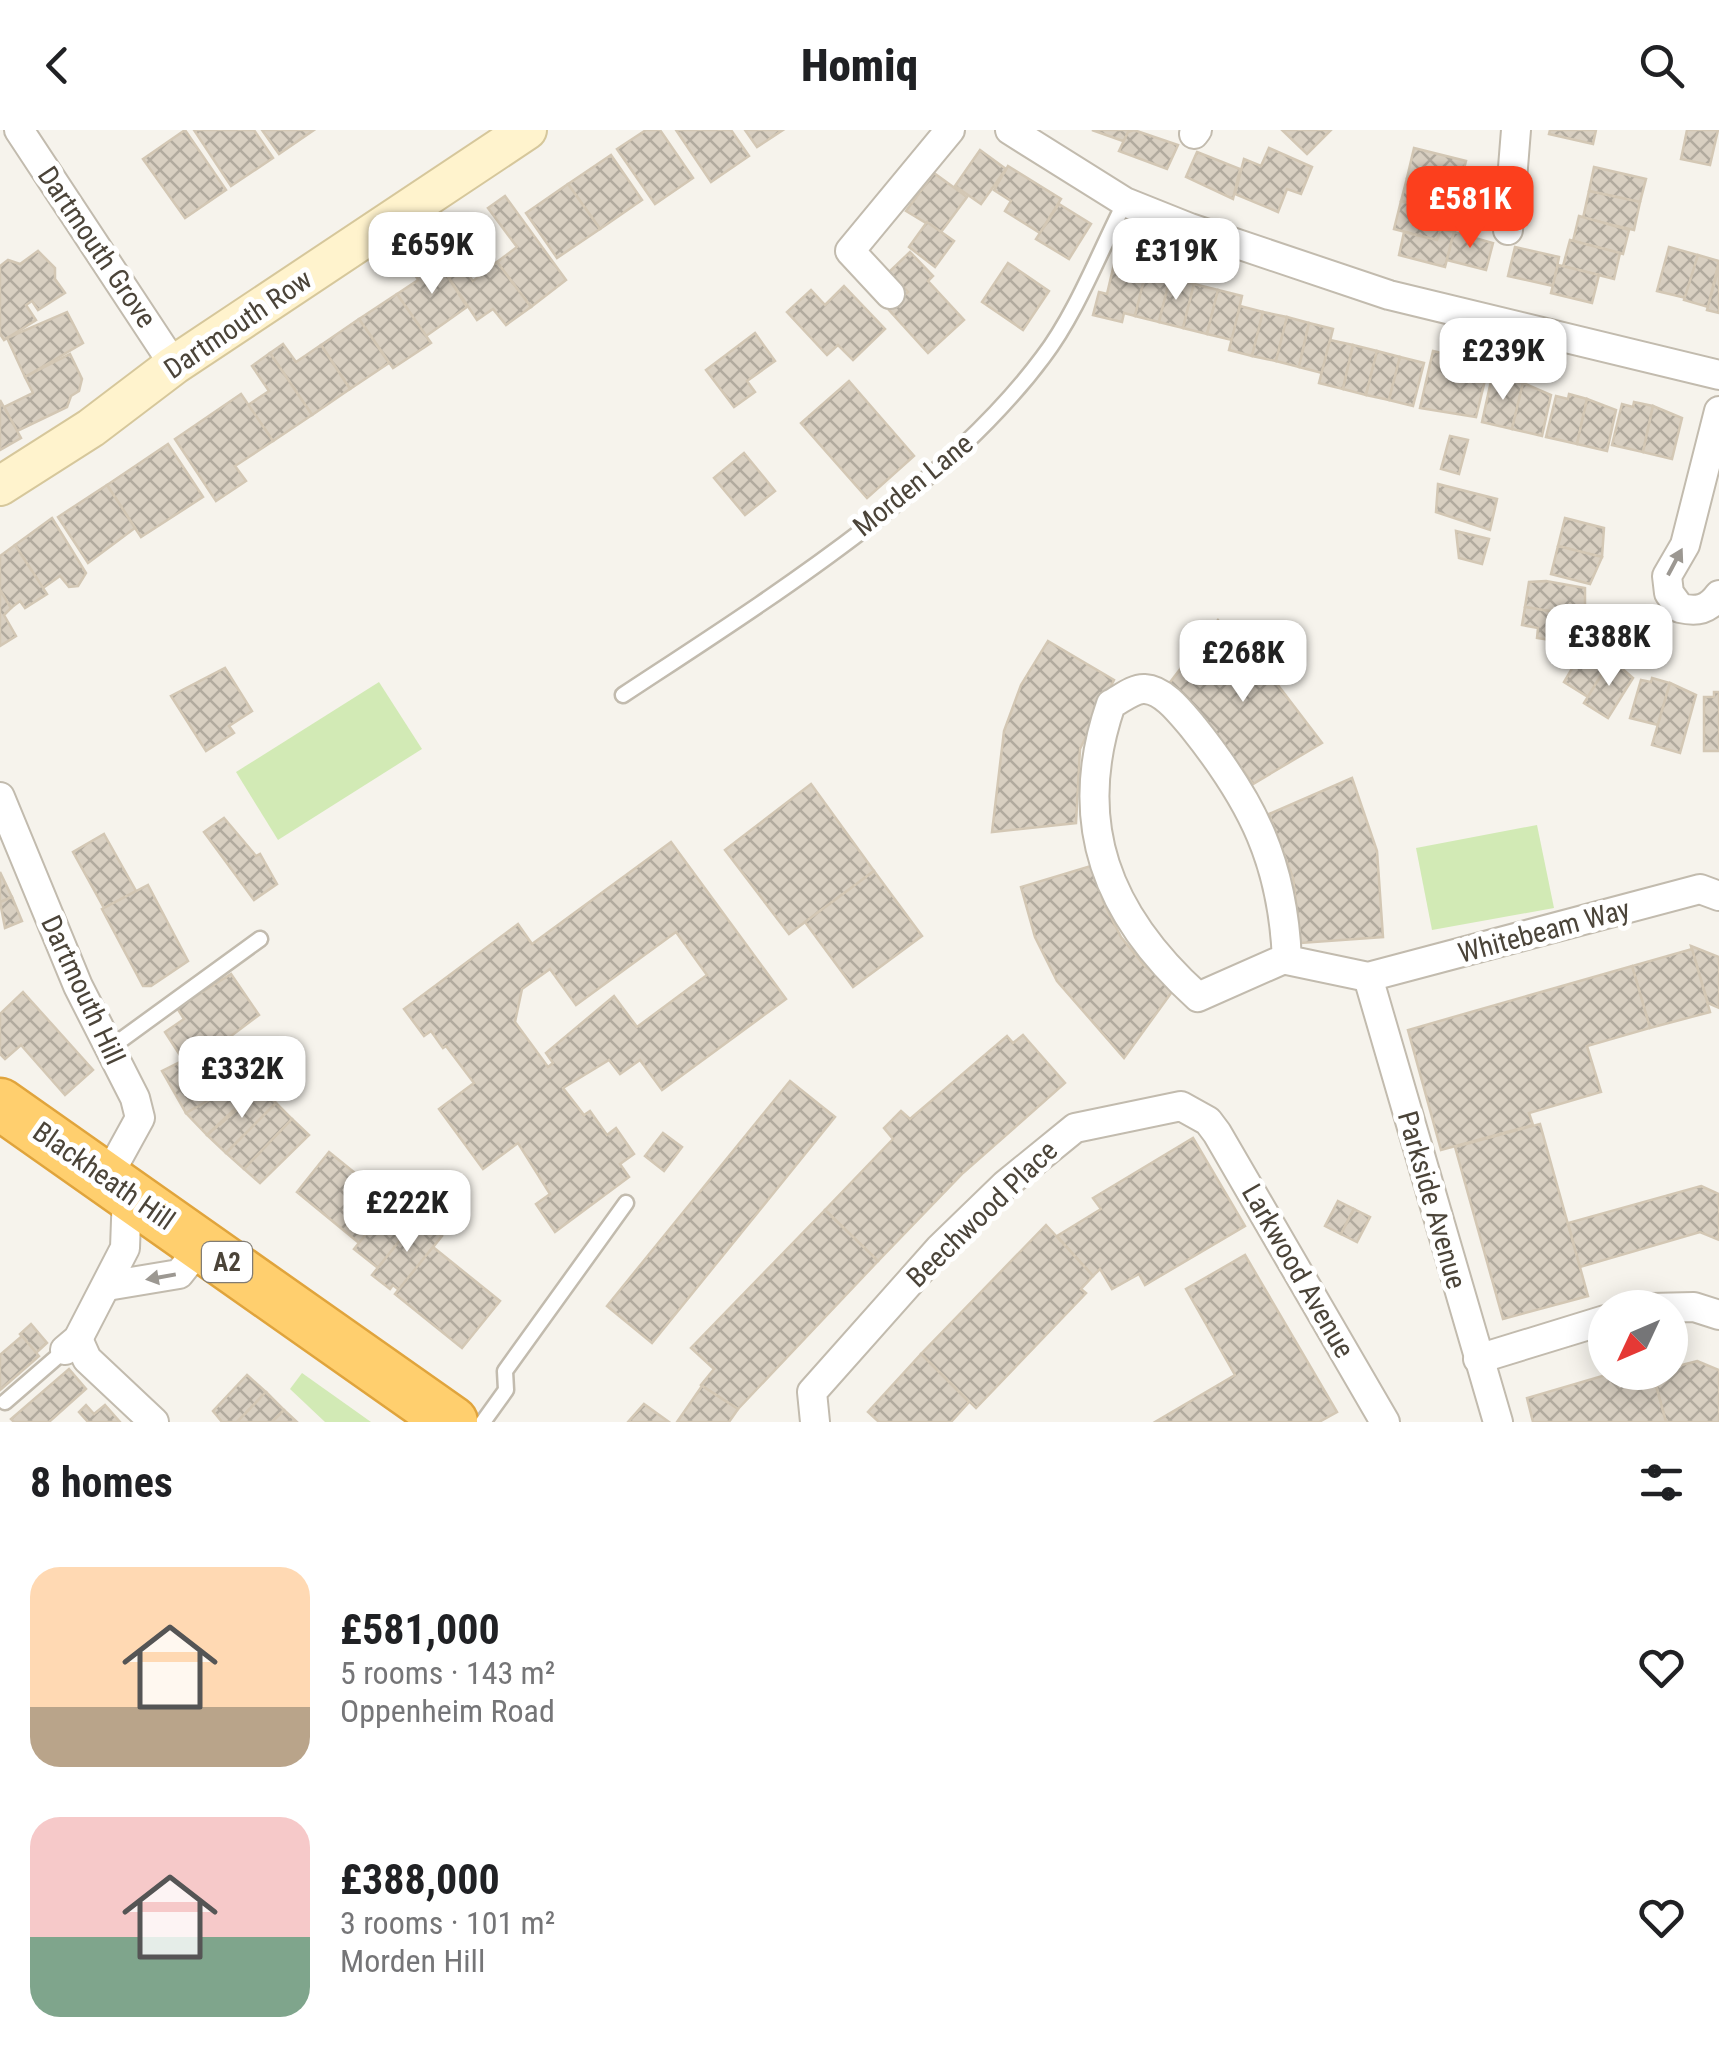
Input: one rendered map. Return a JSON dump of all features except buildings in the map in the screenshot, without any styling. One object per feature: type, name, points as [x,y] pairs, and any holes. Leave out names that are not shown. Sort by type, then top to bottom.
[{"type":"highway","name":"Blackheath Hill","points":[[0,1104],[452,1422]]},
{"type":"street","name":"Dartmouth Grove","points":[[19,130],[174,365]]},
{"type":"street","name":"Dartmouth Row","points":[[0,486],[92,428],[174,365],[527,130]]},
{"type":"street","points":[[890,294],[850,251],[950,130]]},
{"type":"street","points":[[1010,130],[1125,202],[1389,296],[1719,374]]},
{"type":"street","points":[[1508,230],[1516,130]]},
{"type":"street","points":[[1719,411],[1685,546],[1667,576],[1669,593],[1680,608],[1696,612],[1713,604],[1719,595]]},
{"type":"street","points":[[1287,960],[1276,870],[1263,831],[1240,792],[1185,718],[1158,691],[1141,688],[1110,704],[1098,739],[1092,784],[1093,830],[1132,925],[1162,965],[1198,996],[1287,960],[1368,976]]},
{"type":"street","name":"Dartmouth Hill","points":[[0,797],[47,917],[140,1118],[117,1185]]},
{"type":"street","name":"Whitebeam Way","points":[[1368,976],[1700,889],[1719,896]]},
{"type":"street","name":"Parkside Avenue","points":[[1368,976],[1498,1422]]},
{"type":"street","name":"Beechwood Place","points":[[814,1417],[812,1392],[940,1248],[1005,1185],[1075,1128],[1181,1106],[1208,1121]]},
{"type":"street","name":"Larkwood Avenue","points":[[1208,1121],[1384,1422]]},
{"type":"street","points":[[117,1185],[125,1248],[71,1345],[154,1422]]},
{"type":"street","points":[[107,1286],[179,1274],[203,1244]]},
{"type":"street","points":[[1688,1307],[1719,1315]]},
{"type":"street","points":[[1478,1359],[1588,1325]]},
{"type":"lane","name":"Morden Lane","points":[[623,695],[868,524],[959,451],[1046,354],[1125,202]]},
{"type":"lane","points":[[110,1048],[260,939]]},
{"type":"lane","points":[[483,1422],[506,1390],[504,1370],[626,1203]]},
{"type":"lane","points":[[5,1402],[71,1345]]},
{"type":"green space","points":[[379,682],[422,749],[278,840],[236,772]]},
{"type":"green space","points":[[1537,825],[1554,908],[1432,930],[1416,848]]},
{"type":"green space","points":[[302,1373],[371,1422],[325,1422],[290,1389]]}]
